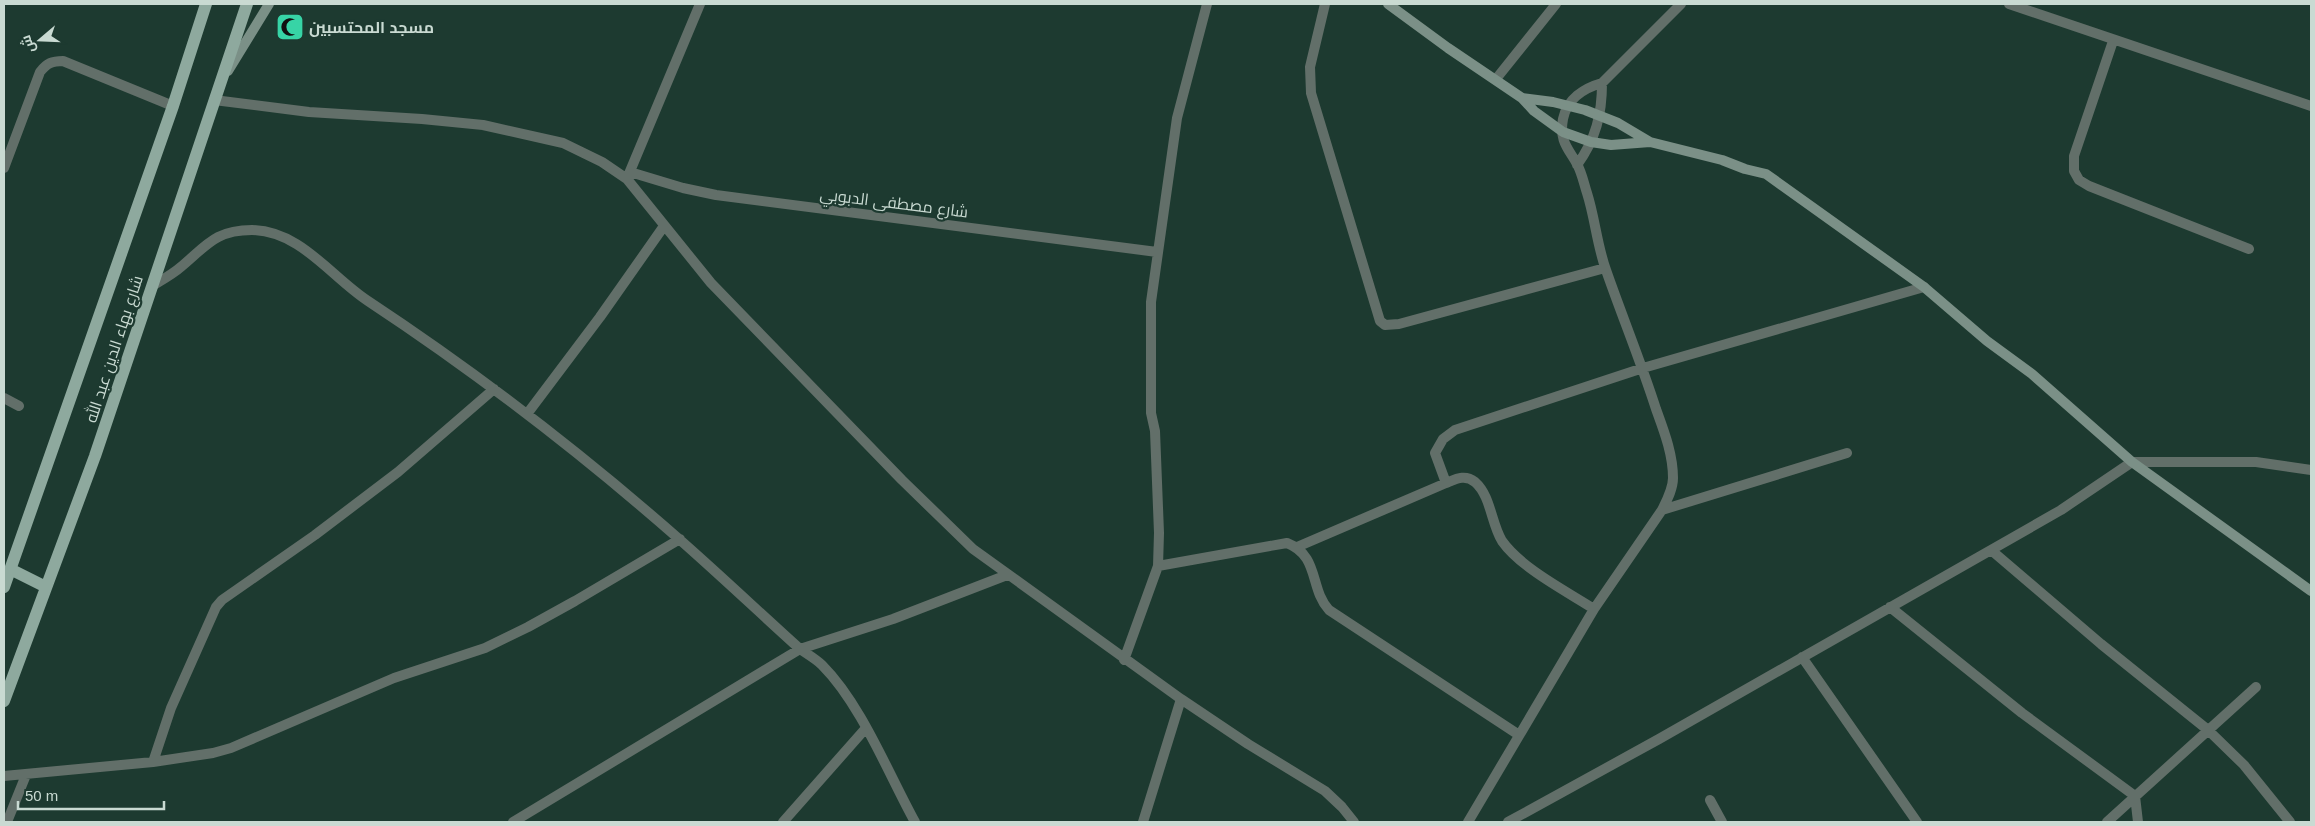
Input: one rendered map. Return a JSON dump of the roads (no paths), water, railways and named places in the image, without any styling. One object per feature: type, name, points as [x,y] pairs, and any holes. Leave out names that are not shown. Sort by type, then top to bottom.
[{"type":"main road","name":"شارع بهاء الدين عبد الله","points":[[4,587],[173,106],[206,4]]},
{"type":"main road","name":"شارع بهاء الدين عبد الله","points":[[4,701],[95,456],[247,4]]},
{"type":"main road","points":[[10,569],[46,587]]},
{"type":"street","points":[[219,87],[269,4]]},
{"type":"street","points":[[628,175],[700,4]]},
{"type":"street","points":[[1124,660],[1158,566],[1159,533],[1155,431],[1151,413],[1151,302],[1178,118],[1207,4]]},
{"type":"street","points":[[1325,4],[1310,67],[1311,93],[1380,321],[1385,325],[1399,324],[1605,268]]},
{"type":"street","points":[[1388,4],[1448,48],[1522,98],[1534,111],[1563,132],[1591,142],[1621,145],[1650,142]]},
{"type":"street","points":[[1496,80],[1556,4]]},
{"type":"street","points":[[1468,822],[1594,609],[1670,496],[1673,465],[1669,448],[1643,368],[1605,268],[1588,196],[1578,165],[1564,145],[1563,119],[1569,105],[1577,94],[1589,87],[1602,83],[1681,4]]},
{"type":"street","points":[[2009,4],[2113,41],[2311,106]]},
{"type":"street","points":[[2113,41],[2074,156],[2074,171],[2079,180],[2107,194],[2249,249]]},
{"type":"street","points":[[4,168],[40,72],[46,65],[54,61],[63,61],[173,106]]},
{"type":"street","points":[[1578,165],[1591,142],[1601,116],[1602,83]]},
{"type":"street","points":[[1522,98],[1569,105],[1601,116],[1650,142],[1722,160],[1744,169],[1766,174],[1924,287],[1987,340],[2032,374],[2132,462],[2311,590]]},
{"type":"street","points":[[214,100],[318,113],[422,119],[483,125],[563,143],[628,175],[664,226],[717,289],[822,395],[902,480],[973,549],[1124,660],[1248,744],[1325,791],[1342,806],[1354,822]]},
{"type":"street","name":"شارع مصطفى الدبوبي","points":[[628,175],[716,195],[1157,252]]},
{"type":"street","points":[[527,414],[600,317],[664,226]]},
{"type":"street","points":[[152,286],[181,267],[202,247],[226,234],[254,230],[273,234],[288,240],[312,254],[362,297],[420,334],[527,414],[680,539],[800,649],[821,665],[840,688],[866,728],[891,780],[915,822]]},
{"type":"street","points":[[1446,483],[1435,453],[1443,439],[1455,430],[1643,368],[1924,287]]},
{"type":"street","points":[[153,762],[171,708],[216,607],[222,600],[315,535],[398,472],[494,388]]},
{"type":"street","points":[[4,398],[19,406]]},
{"type":"street","points":[[1662,510],[1847,453]]},
{"type":"street","points":[[1508,822],[1992,550],[2061,510],[2132,462],[2256,462],[2311,470]]},
{"type":"street","points":[[1297,547],[1446,483],[1461,478],[1468,478],[1476,483],[1484,496],[1498,533],[1508,547],[1530,566],[1594,609]]},
{"type":"street","points":[[4,776],[153,762],[213,753],[231,748],[394,678],[485,648],[576,601],[680,539]]},
{"type":"street","points":[[1158,566],[1287,544],[1297,547],[1308,559],[1320,596],[1329,610],[1519,735]]},
{"type":"street","points":[[1992,550],[2101,644],[2208,730],[2244,765],[2290,822]]},
{"type":"street","points":[[513,822],[800,649],[892,619],[1007,575]]},
{"type":"street","points":[[1890,607],[2022,714],[2135,796],[2138,822]]},
{"type":"street","points":[[1802,657],[1917,822]]},
{"type":"street","points":[[2107,822],[2256,687]]},
{"type":"street","points":[[1143,822],[1181,699]]},
{"type":"street","points":[[783,822],[866,728]]},
{"type":"street","points":[[7,822],[26,775]]},
{"type":"street","points":[[1710,800],[1722,822]]},
{"type":"place","name":"مسجد المحتسبين","points":[[290,27]]}]
